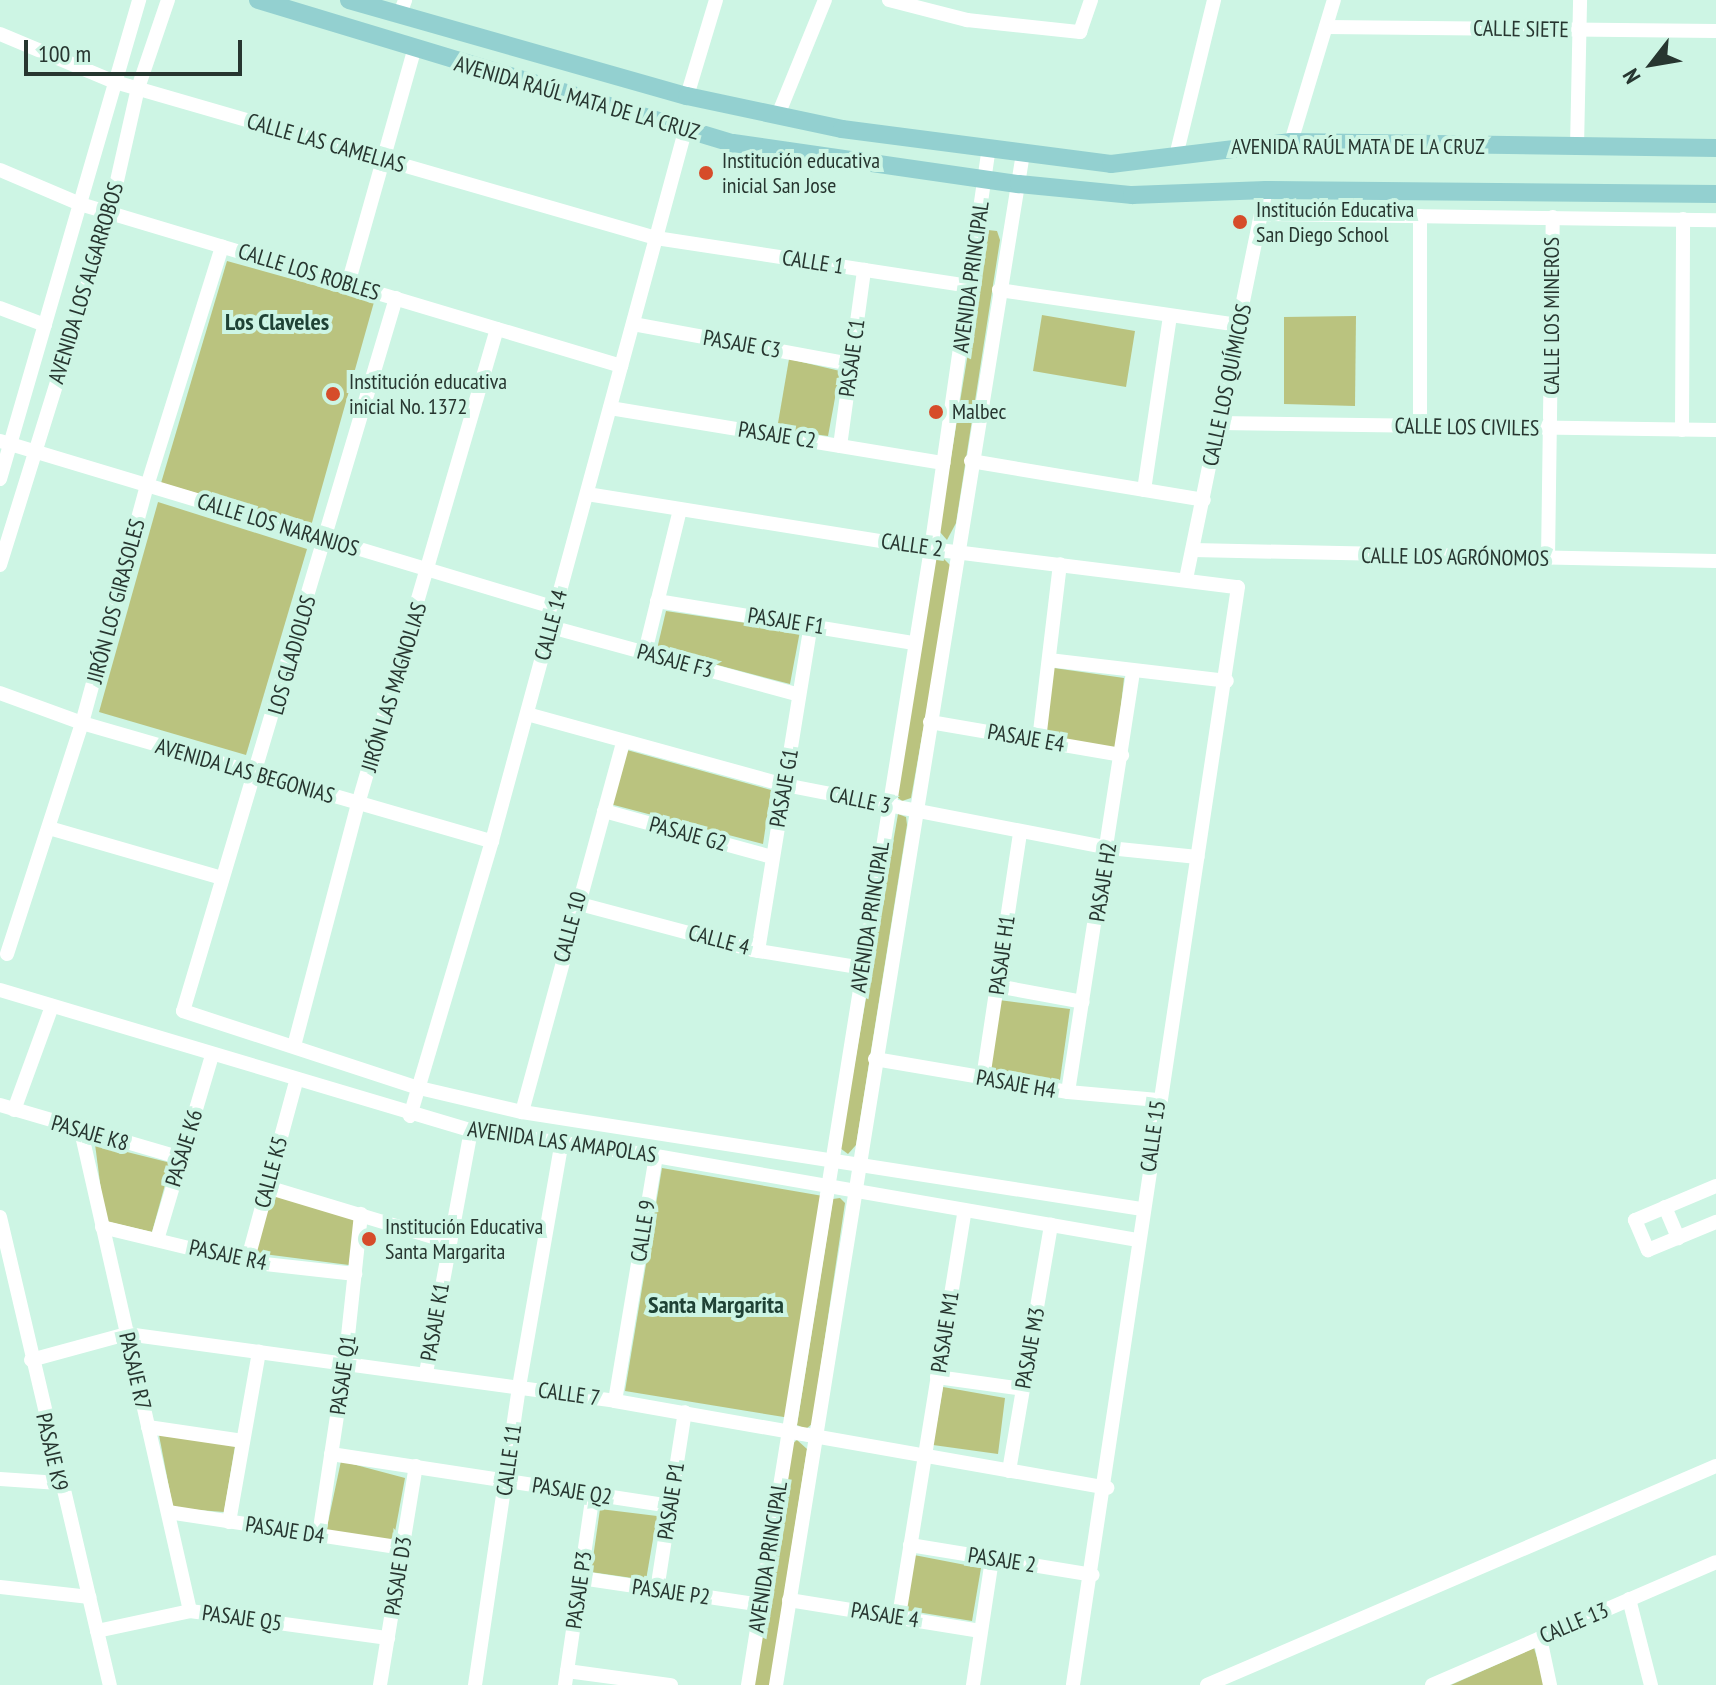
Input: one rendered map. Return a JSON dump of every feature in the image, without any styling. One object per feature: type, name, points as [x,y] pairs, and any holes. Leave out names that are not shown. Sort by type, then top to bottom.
[{"type":"main road","name":"AVENIDA RAÚL MATA DE LA CRUZ","points":[[258,0],[414,50],[733,143],[1019,184],[1132,195],[1266,190],[1716,194]]},
{"type":"main road","name":"AVENIDA RAÚL MATA DE LA CRUZ","points":[[349,0],[402,8],[687,96],[778,115],[1111,164],[1291,142],[1716,148]]},
{"type":"street","name":"AVENIDA LOS ALGARROBOS","points":[[0,479],[5,443],[45,325],[139,0]]},
{"type":"street","name":"AVENIDA LOS ALGARROBOS","points":[[0,565],[110,212],[138,88],[168,0]]},
{"type":"street","points":[[687,96],[716,0]]},
{"type":"street","points":[[778,115],[825,0]]},
{"type":"street","points":[[889,0],[967,20],[1080,32],[1091,0]]},
{"type":"street","points":[[1176,156],[1214,0]]},
{"type":"street","points":[[1291,142],[1334,0]]},
{"type":"street","points":[[1577,147],[1580,0]]},
{"type":"street","name":"CALLE SIETE","points":[[1326,27],[1716,31]]},
{"type":"street","name":"CALLE LAS CAMELIAS","points":[[0,34],[115,82],[656,238]]},
{"type":"street","points":[[348,284],[414,50]]},
{"type":"street","name":"CALLE 14","points":[[410,1116],[415,1087],[492,841],[685,131]]},
{"type":"street","name":"AVENIDA PRINCIPAL","points":[[748,1685],[913,643],[931,549],[989,148]]},
{"type":"street","name":"AVENIDA PRINCIPAL","points":[[776,1685],[1023,153]]},
{"type":"street","name":"CALLE LOS ROBLES","points":[[0,170],[80,204],[621,366]]},
{"type":"street","name":"CALLE LOS QUÍMICOS","points":[[1186,579],[1266,190]]},
{"type":"street","points":[[1263,214],[1716,220]]},
{"type":"street","points":[[1420,216],[1420,425]]},
{"type":"street","name":"CALLE LOS MINEROS","points":[[1548,559],[1553,217]]},
{"type":"street","points":[[1682,430],[1683,219]]},
{"type":"street","name":"CALLE 1","points":[[656,238],[970,286]]},
{"type":"street","name":"JIRÓN LOS GIRASOLES","points":[[7,954],[82,723],[147,486],[222,246]]},
{"type":"street","name":"PASAJE C1","points":[[840,446],[864,270]]},
{"type":"street","points":[[999,290],[1239,325]]},
{"type":"street","name":"LOS GLADIOLOS","points":[[183,1011],[222,878],[257,774],[396,298]]},
{"type":"street","points":[[0,308],[45,325]]},
{"type":"street","points":[[1144,490],[1170,316]]},
{"type":"street","name":"PASAJE C3","points":[[633,324],[851,364]]},
{"type":"street","name":"JIRÓN LAS MAGNOLIAS","points":[[294,1046],[358,804],[430,570],[497,329]]},
{"type":"street","name":"PASAJE C2","points":[[610,408],[944,463]]},
{"type":"street","name":"CALLE LOS CIVILES","points":[[1218,423],[1716,430]]},
{"type":"street","name":"CALLE LOS NARANJOS","points":[[5,443],[556,608]]},
{"type":"street","points":[[971,461],[1204,500]]},
{"type":"street","name":"CALLE 2","points":[[587,494],[931,549],[1238,587]]},
{"type":"street","points":[[645,652],[680,509]]},
{"type":"street","name":"CALLE LOS AGRÓNOMOS","points":[[1193,550],[1716,561]]},
{"type":"street","points":[[1039,740],[1060,564]]},
{"type":"street","name":"CALLE 15","points":[[1073,1685],[1107,1488],[1137,1240],[1227,681],[1238,587]]},
{"type":"street","name":"PASAJE F1","points":[[657,601],[913,643]]},
{"type":"street","name":"PASAJE G1","points":[[758,951],[811,625]]},
{"type":"street","name":"PASAJE F3","points":[[551,627],[799,695]]},
{"type":"street","points":[[1049,660],[1227,681]]},
{"type":"street","name":"PASAJE H2","points":[[1068,1092],[1109,848],[1133,671]]},
{"type":"street","name":"AVENIDA LAS BEGONIAS","points":[[0,693],[82,723],[492,841]]},
{"type":"street","name":"CALLE 3","points":[[527,714],[623,743],[785,785],[1109,848],[1198,857]]},
{"type":"street","name":"PASAJE E4","points":[[930,722],[1122,755]]},
{"type":"street","name":"CALLE 10","points":[[522,1112],[576,903],[623,743]]},
{"type":"street","name":"PASAJE G2","points":[[604,811],[772,857]]},
{"type":"street","points":[[49,828],[222,878]]},
{"type":"street","name":"PASAJE H1","points":[[983,1078],[1020,832]]},
{"type":"street","name":"CALLE 4","points":[[576,903],[758,951],[863,968]]},
{"type":"street","points":[[997,986],[1083,1002]]},
{"type":"street","name":"AVENIDA LAS AMAPOLAS","points":[[0,990],[410,1116],[471,1130],[656,1156],[1137,1240]]},
{"type":"street","points":[[7,1108],[52,1006]]},
{"type":"street","name":"AVENIDA LAS AMAPOLAS","points":[[183,1011],[415,1087],[522,1112],[1142,1209]]},
{"type":"street","name":"PASAJE K6","points":[[157,1240],[212,1055]]},
{"type":"street","name":"PASAJE H4","points":[[875,1059],[1068,1092],[1158,1100]]},
{"type":"street","name":"CALLE K5","points":[[247,1262],[296,1082]]},
{"type":"street","name":"PASAJE K8","points":[[7,1108],[181,1158]]},
{"type":"street","name":"PASAJE K1","points":[[426,1373],[471,1130]]},
{"type":"street","name":"PASAJE R7","points":[[81,1131],[190,1611]]},
{"type":"street","name":"CALLE 11","points":[[475,1685],[519,1387],[562,1141]]},
{"type":"street","name":"CALLE 9","points":[[615,1401],[656,1156]]},
{"type":"street","points":[[1716,1186],[1635,1220],[1648,1250],[1716,1222]]},
{"type":"street","points":[[267,1187],[449,1242]]},
{"type":"street","points":[[1665,1207],[1678,1238]]},
{"type":"street","name":"PASAJE M1","points":[[899,1616],[965,1210]]},
{"type":"street","name":"PASAJE Q1","points":[[319,1535],[345,1364],[361,1214]]},
{"type":"street","name":"PASAJE K9","points":[[1,1223],[59,1483],[110,1685]]},
{"type":"street","name":"PASAJE M3","points":[[1009,1471],[1051,1225]]},
{"type":"street","name":"PASAJE R4","points":[[102,1227],[247,1262],[355,1274]]},
{"type":"street","name":"CALLE 7","points":[[31,1360],[127,1334],[615,1401],[1107,1488]]},
{"type":"street","points":[[229,1522],[259,1352]]},
{"type":"street","points":[[937,1377],[1023,1389]]},
{"type":"street","name":"PASAJE P1","points":[[657,1590],[685,1412]]},
{"type":"street","points":[[148,1427],[243,1441]]},
{"type":"street","name":"PASAJE Q2","points":[[331,1454],[669,1506]]},
{"type":"street","name":"PASAJE D3","points":[[380,1685],[416,1466]]},
{"type":"street","points":[[1207,1685],[1716,1467]]},
{"type":"street","points":[[0,1479],[59,1483]]},
{"type":"street","name":"PASAJE P3","points":[[566,1678],[593,1494]]},
{"type":"street","name":"PASAJE D4","points":[[168,1512],[403,1548]]},
{"type":"street","name":"PASAJE 2","points":[[910,1545],[1093,1575]]},
{"type":"street","points":[[973,1685],[992,1559]]},
{"type":"street","name":"CALLE 13","points":[[1432,1685],[1716,1562]]},
{"type":"street","name":"PASAJE P2","points":[[581,1578],[761,1605]]},
{"type":"street","points":[[0,1587],[89,1597]]},
{"type":"street","points":[[1629,1599],[1651,1685]]},
{"type":"street","name":"PASAJE 4","points":[[789,1600],[981,1631]]},
{"type":"street","name":"PASAJE Q5","points":[[97,1631],[190,1611],[388,1638]]},
{"type":"street","points":[[1540,1638],[1550,1685]]},
{"type":"street","points":[[566,1678],[671,1685]]},
{"type":"green space","points":[[988,230],[997,231],[1000,240],[956,523],[947,540],[939,531]]},
{"type":"green space","points":[[227,261],[374,302],[311,526],[161,483]]},
{"type":"green space","points":[[1042,315],[1135,331],[1126,387],[1033,371]]},
{"type":"green space","points":[[1356,316],[1355,406],[1284,404],[1284,317]]},
{"type":"green space","points":[[789,359],[840,371],[828,436],[777,429]]},
{"type":"green space","points":[[158,502],[307,549],[246,755],[99,712]]},
{"type":"green space","points":[[943,558],[952,567],[911,798],[902,801],[897,797],[935,560]]},
{"type":"green space","points":[[666,611],[800,631],[790,684],[657,649]]},
{"type":"green space","points":[[1054,668],[1124,678],[1116,750],[1045,736]]},
{"type":"green space","points":[[627,750],[771,790],[763,844],[610,804]]},
{"type":"green space","points":[[898,814],[906,817],[907,825],[856,1145],[848,1154],[840,1148]]},
{"type":"green space","points":[[999,1000],[1070,1009],[1060,1080],[989,1071]]},
{"type":"green space","points":[[95,1144],[171,1163],[152,1232],[105,1221]]},
{"type":"green space","points":[[662,1168],[823,1196],[790,1418],[625,1391]]},
{"type":"green space","points":[[272,1193],[355,1218],[349,1265],[256,1253]]},
{"type":"green space","points":[[840,1198],[845,1203],[812,1424],[806,1429],[797,1425],[833,1199]]},
{"type":"green space","points":[[943,1387],[1005,1398],[998,1454],[933,1445]]},
{"type":"green space","points":[[159,1435],[235,1446],[224,1512],[173,1508]]},
{"type":"green space","points":[[797,1440],[807,1449],[770,1685],[753,1685],[792,1444]]},
{"type":"green space","points":[[341,1461],[405,1478],[394,1537],[387,1541],[326,1532]]},
{"type":"green space","points":[[600,1509],[657,1516],[646,1580],[591,1572]]},
{"type":"green space","points":[[914,1555],[981,1568],[972,1621],[905,1610]]},
{"type":"green space","points":[[1534,1648],[1545,1685],[1451,1685]]},
{"type":"place","name":"Institución educativa inicial San Jose","points":[[706,173]]},
{"type":"place","name":"Institución Educativa San Diego School","points":[[1240,222]]},
{"type":"place","name":"Institución educativa inicial No. 1372","points":[[333,394]]},
{"type":"place","name":"Malbec","points":[[936,412]]},
{"type":"place","name":"Institución Educativa Santa Margarita","points":[[369,1239]]},
{"type":"district","name":"Los Claveles","points":[[277,322]]},
{"type":"district","name":"Santa Margarita","points":[[716,1305]]}]
